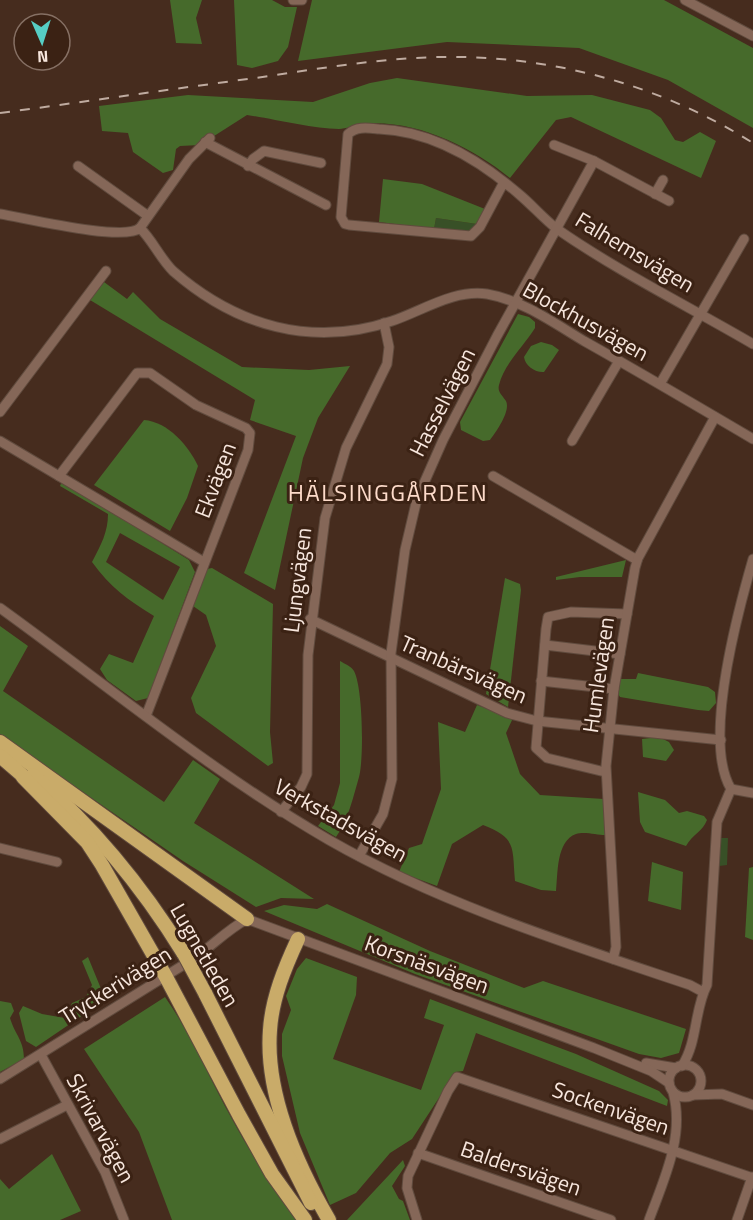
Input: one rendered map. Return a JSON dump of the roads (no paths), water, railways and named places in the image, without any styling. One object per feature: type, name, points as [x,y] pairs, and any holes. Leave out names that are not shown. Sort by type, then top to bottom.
[{"type":"highway","points":[[0,742],[247,919]]},
{"type":"highway","name":"Lugnetleden","points":[[0,748],[51,790],[94,832],[142,891],[200,992],[294,1174],[322,1220]]},
{"type":"highway","points":[[0,756],[87,842],[166,976],[238,1115],[272,1174],[305,1220]]},
{"type":"highway","name":"Lugnetleden","points":[[23,777],[62,810],[104,854],[179,954]]},
{"type":"highway","points":[[298,939],[285,967],[273,1008],[270,1031],[271,1067],[286,1126],[301,1164],[329,1220]]},
{"type":"highway","name":"Lugnetleden","points":[[200,992],[279,1162],[313,1220]]},
{"type":"street","points":[[685,0],[753,36]]},
{"type":"street","name":"Falhemsvägen","points":[[504,182],[480,227],[471,236],[350,225],[345,224],[341,217],[348,134],[355,129],[396,130],[427,139],[478,162],[504,182],[556,228],[753,344]]},
{"type":"street","points":[[0,214],[121,234],[132,233],[140,228],[189,159],[207,140],[248,166],[326,205]]},
{"type":"street","points":[[554,146],[594,161],[669,201]]},
{"type":"street","points":[[248,166],[264,151],[321,163]]},
{"type":"street","name":"Hasselvägen","points":[[359,856],[380,821],[390,790],[393,760],[391,659],[405,550],[417,499],[443,440],[515,303],[594,161]]},
{"type":"street","points":[[78,166],[148,216]]},
{"type":"street","points":[[655,194],[663,180]]},
{"type":"street","name":"Blockhusvägen","points":[[140,228],[174,271],[223,305],[262,323],[285,330],[327,332],[384,323],[467,293],[488,294],[515,303],[753,439]]},
{"type":"street","points":[[660,384],[744,239]]},
{"type":"street","points":[[0,412],[106,271]]},
{"type":"street","name":"Ljungvägen","points":[[281,812],[301,788],[307,774],[310,619],[325,518],[346,448],[388,360],[384,323]]},
{"type":"street","points":[[573,441],[619,361]]},
{"type":"street","name":"Ekvägen","points":[[59,476],[137,373],[150,373],[196,405],[246,428],[251,436],[248,450],[146,716]]},
{"type":"street","name":"Humlevägen","points":[[613,959],[615,942],[605,772],[614,689],[637,560],[715,417]]},
{"type":"street","points":[[0,441],[204,562]]},
{"type":"street","points":[[493,476],[637,560]]},
{"type":"street","points":[[753,559],[729,662],[721,740],[723,776],[732,789],[753,793]]},
{"type":"street","name":"Verkstadsvägen","points":[[0,608],[281,812],[359,856],[510,922],[690,985],[703,992]]},
{"type":"street","points":[[605,772],[540,755],[536,744],[537,721],[548,618],[555,614],[627,614]]},
{"type":"street","name":"Tranbärsvägen","points":[[310,619],[489,706],[537,721],[721,740]]},
{"type":"street","points":[[545,645],[620,654]]},
{"type":"street","points":[[541,681],[614,689]]},
{"type":"street","points":[[678,1122],[671,1087],[693,1043],[703,992],[708,979],[717,822],[732,789]]},
{"type":"street","points":[[0,848],[57,862]]},
{"type":"street","name":"Korsnäsvägen","points":[[247,919],[594,1048],[651,1071],[671,1087]]},
{"type":"street","name":"Tryckerivägen","points":[[0,1079],[206,951],[230,928],[247,919]]},
{"type":"street","points":[[649,1220],[672,1150],[678,1122],[692,1096],[700,1087],[693,1043]]},
{"type":"street","name":"Korsnäsvägen","points":[[594,1048],[653,1066],[679,1067]]},
{"type":"street","name":"Skrivarvägen","points":[[41,1055],[105,1172],[124,1220]]},
{"type":"street","points":[[679,1067],[699,1074],[722,1095]]},
{"type":"street","name":"Sockenvägen","points":[[418,1153],[455,1078],[466,1079],[752,1178]]},
{"type":"street","points":[[671,1087],[682,1097],[722,1095],[753,1105]]},
{"type":"street","points":[[0,1139],[67,1105]]},
{"type":"street","points":[[417,1220],[407,1184],[418,1153]]},
{"type":"street","name":"Baldersvägen","points":[[418,1153],[611,1220]]},
{"type":"street","points":[[737,1220],[752,1178]]},
{"type":"railway","points":[[0,113],[369,62],[442,57],[483,58],[524,61],[564,68],[643,90],[681,105],[753,143]]},
{"type":"district","name":"HÄLSINGGÅRDEN","points":[[388,493]]}]
